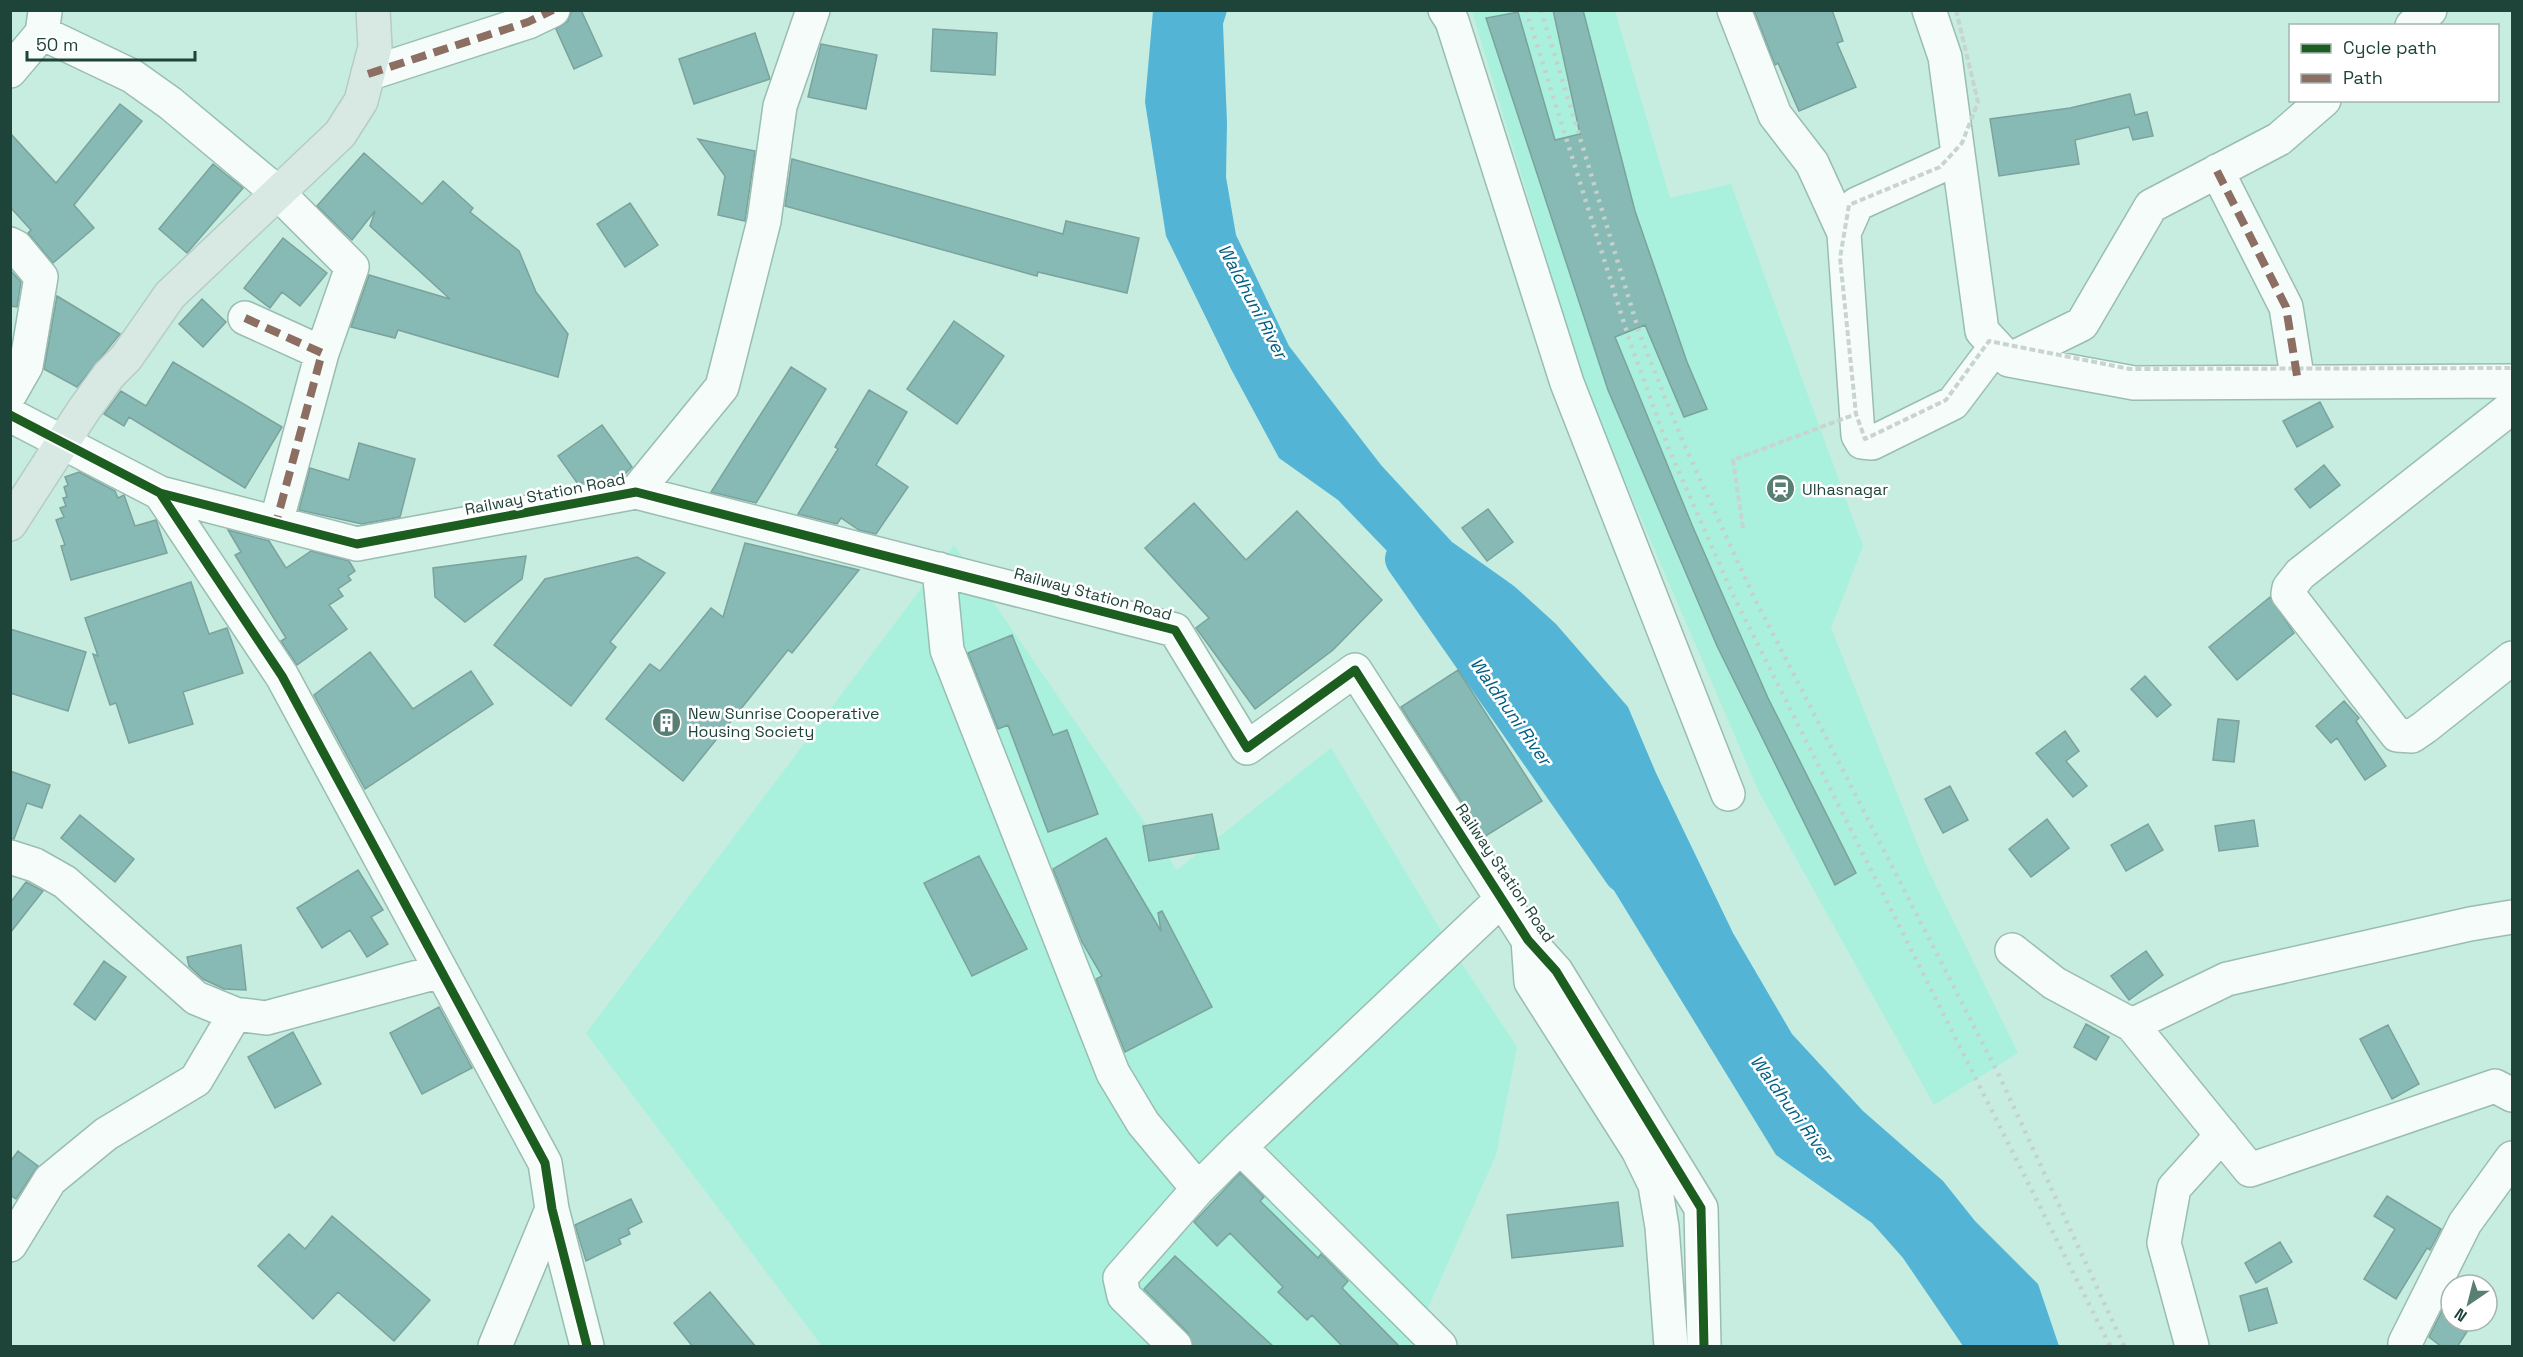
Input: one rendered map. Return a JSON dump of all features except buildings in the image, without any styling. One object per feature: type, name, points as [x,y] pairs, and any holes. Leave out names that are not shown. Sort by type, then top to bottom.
[{"type":"main road","points":[[10,524],[62,442],[170,295],[340,134],[361,101],[375,47],[373,10]]},
{"type":"street","points":[[368,74],[528,22],[553,10]]},
{"type":"street","points":[[636,492],[722,387],[764,221],[780,106],[813,10]]},
{"type":"street","points":[[1445,10],[1452,21],[1567,383],[1728,794]]},
{"type":"street","points":[[1734,10],[1775,115],[1812,164],[1844,233],[1858,435],[1862,442],[1872,443],[1953,403],[2002,353],[2082,324],[2151,206],[2279,139],[2322,102]]},
{"type":"street","points":[[1929,10],[1944,57],[1982,331],[2002,353],[2134,383],[2512,381]]},
{"type":"street","points":[[2414,24],[2430,10]]},
{"type":"street","points":[[10,71],[43,22],[132,76],[170,103],[278,193],[351,267],[322,353],[276,523]]},
{"type":"street","points":[[1844,233],[1857,204],[1958,158]]},
{"type":"street","points":[[2217,171],[2286,308],[2298,382]]},
{"type":"street","points":[[10,244],[16,247],[41,277],[26,366],[10,394]]},
{"type":"street","points":[[244,318],[322,353]]},
{"type":"street","points":[[2512,407],[2300,574],[2289,588],[2288,594],[2397,735],[2412,735],[2425,728],[2512,658]]},
{"type":"street","name":"Railway Station Road","points":[[10,415],[160,493],[357,544],[636,492],[1175,630],[1247,748],[1355,670],[1528,940],[1556,971],[1701,1208],[1704,1347]]},
{"type":"street","points":[[160,493],[282,676],[545,1163],[552,1209],[587,1347]]},
{"type":"street","points":[[939,569],[947,650],[1113,1073],[1143,1123],[1198,1189]]},
{"type":"street","points":[[10,857],[35,865],[65,882],[196,998],[235,1014],[266,1018],[441,970]]},
{"type":"street","points":[[1175,1347],[1124,1296],[1120,1278],[1198,1189],[1240,1147],[1502,899]]},
{"type":"street","points":[[2132,1025],[2227,979],[2470,924],[2512,917]]},
{"type":"street","name":"Railway Station Road","points":[[1528,940],[1531,982],[1638,1150],[1655,1185],[1662,1227],[1671,1347]]},
{"type":"street","points":[[2012,950],[2054,983],[2132,1025],[2250,1170],[2495,1086],[2512,1095]]},
{"type":"street","points":[[10,1245],[50,1180],[106,1134],[196,1080],[235,1014]]},
{"type":"street","points":[[2192,1347],[2164,1243],[2174,1188],[2222,1135]]},
{"type":"street","points":[[1240,1147],[1440,1347]]},
{"type":"street","points":[[2406,1347],[2405,1343],[2465,1223],[2512,1158]]},
{"type":"street","points":[[495,1347],[552,1209]]},
{"type":"path","points":[[1956,10],[1978,102],[1962,143],[1940,166],[1849,205],[1840,258],[1856,414],[1865,439],[1946,400],[1989,341],[2130,369],[2512,368]]},
{"type":"path","points":[[1743,528],[1733,460],[1856,414]]},
{"type":"shaded area","points":[[1472,11],[1615,11],[1670,198],[1731,184],[1863,546],[1831,628],[1925,863],[2018,1053],[1934,1105],[1759,792],[1587,393]]},
{"type":"shaded area","points":[[954,545],[1177,870],[1331,748],[1451,947],[1517,1047],[1496,1155],[1411,1346],[822,1346],[586,1033]]},
{"type":"water","points":[[1153,11],[1227,11],[1223,24],[1227,123],[1226,177],[1236,235],[1289,346],[1381,465],[1452,542],[1514,586],[1556,624],[1628,707],[1656,773],[1733,933],[1792,1034],[1863,1111],[1943,1181],[1975,1221],[2038,1284],[2059,1346],[1963,1346],[1903,1258],[1872,1223],[1776,1155],[1599,866],[1592,824],[1574,784],[1544,740],[1512,681],[1338,500],[1279,458],[1231,369],[1166,236],[1145,102]]},
{"type":"waterway","name":"Waldhuni River","points":[[1405,559],[1624,873]]},
{"type":"railway","points":[[1526,10],[1629,339],[1668,447],[1734,597],[2110,1346]]},
{"type":"railway","points":[[1541,10],[1640,335],[1683,442],[1752,593],[1999,1075],[2124,1346]]},
{"type":"marked path","points":[[368,74],[528,22],[553,10]]},
{"type":"marked path","points":[[2217,171],[2286,307],[2298,382]]},
{"type":"marked path","points":[[245,318],[322,353],[276,523]]},
{"type":"cycle path","points":[[10,415],[160,493],[357,544],[636,492],[1175,630],[1247,748],[1355,670],[1528,940],[1556,971],[1701,1208],[1704,1346]]},
{"type":"cycle path","points":[[160,493],[282,676],[545,1163],[552,1209],[587,1346]]},
{"type":"place","name":"Ulhasnagar","points":[[1781,489]]},
{"type":"place","name":"New Sunrise Cooperative Housing Society","points":[[667,722]]}]
